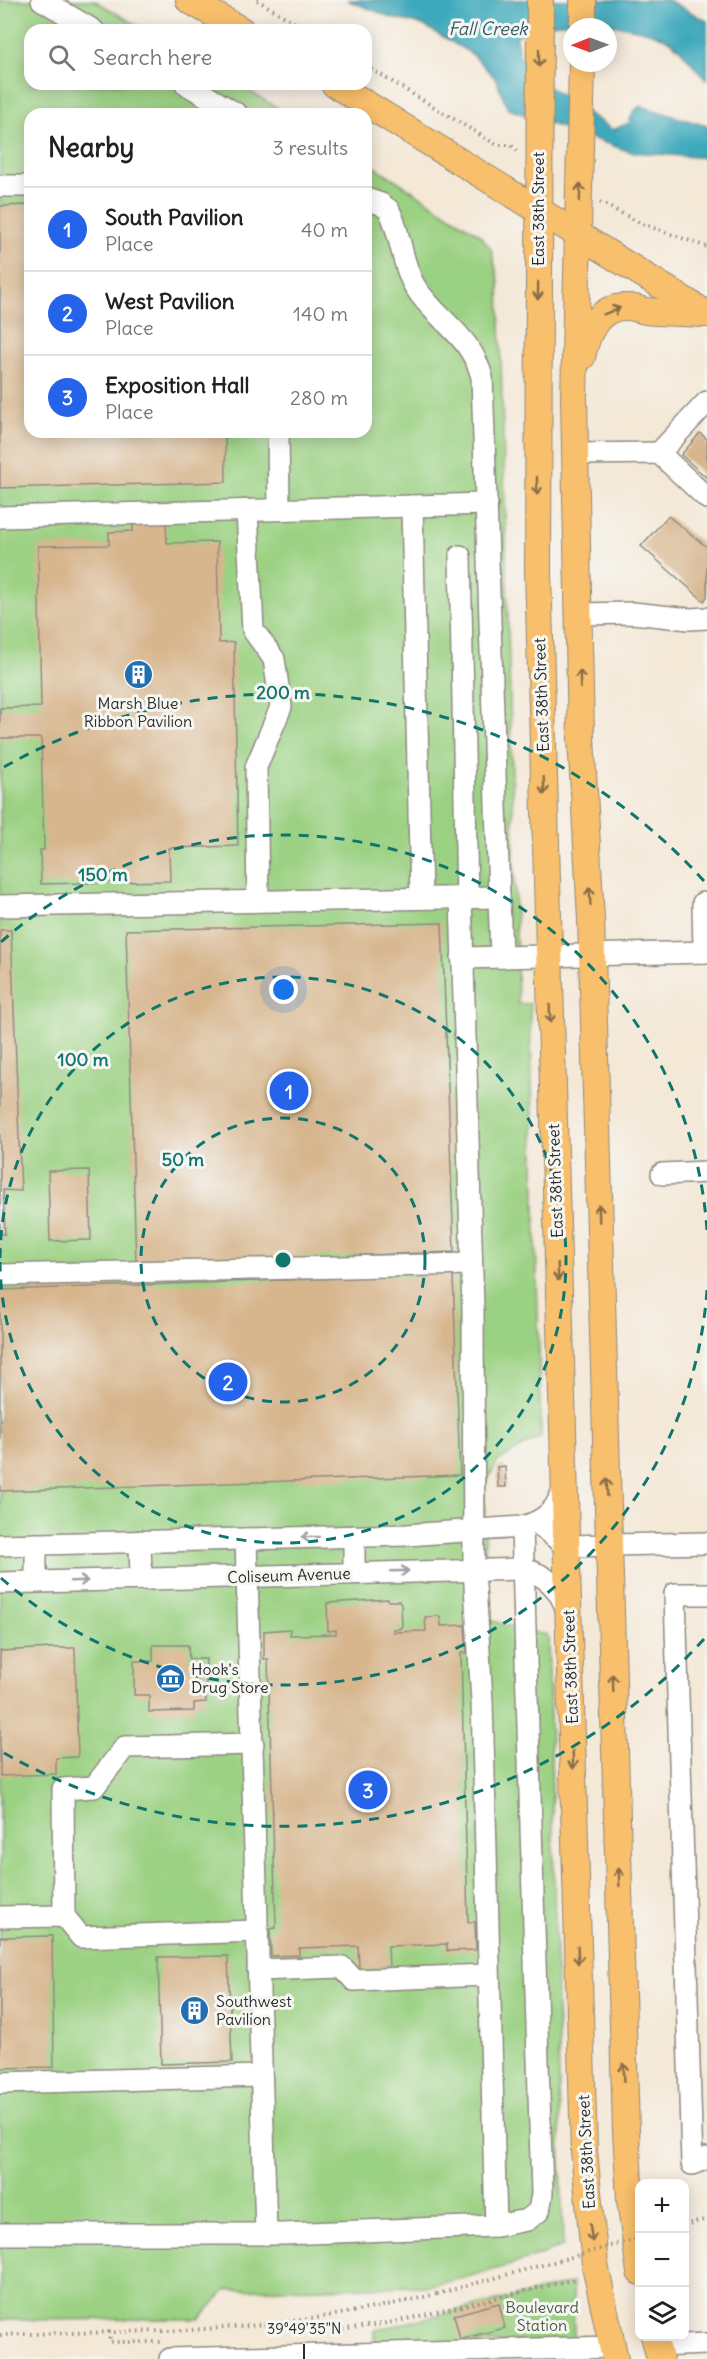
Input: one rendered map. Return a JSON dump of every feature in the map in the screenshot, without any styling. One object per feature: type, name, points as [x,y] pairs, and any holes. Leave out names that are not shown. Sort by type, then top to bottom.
[{"type":"main road","points":[[189,0],[231,24]]},
{"type":"main road","name":"East 38th Street","points":[[540,0],[526,149],[539,212],[538,571],[585,2180],[595,2265],[614,2353]]},
{"type":"main road","points":[[583,0],[583,18]]},
{"type":"main road","points":[[582,72],[574,399],[581,737],[592,955],[626,2131],[635,2240]]},
{"type":"main road","points":[[344,90],[707,314]]},
{"type":"main road","points":[[574,399],[584,350],[590,331],[598,318],[626,306],[643,311],[707,314]]},
{"type":"street","points":[[42,0],[83,24]]},
{"type":"street","points":[[196,90],[227,108]]},
{"type":"street","points":[[0,186],[24,186]]},
{"type":"street","points":[[372,202],[381,204],[389,210],[399,233],[409,276],[415,287],[462,336],[478,363],[484,396],[501,957]]},
{"type":"street","points":[[659,453],[705,407]]},
{"type":"street","points":[[278,438],[279,509]]},
{"type":"street","points":[[576,454],[659,453],[707,498]]},
{"type":"street","points":[[0,517],[487,504]]},
{"type":"street","points":[[412,506],[421,898]]},
{"type":"street","points":[[247,510],[253,630],[274,659],[281,707],[256,766],[258,901]]},
{"type":"street","points":[[460,556],[464,897],[462,958],[471,1264],[473,1531],[482,1701],[496,2226]]},
{"type":"street","points":[[579,614],[633,613],[689,619],[707,618]]},
{"type":"street","points":[[0,906],[499,897]]},
{"type":"street","points":[[462,958],[705,952],[703,903]]},
{"type":"street","points":[[662,1173],[707,1172]]},
{"type":"street","points":[[0,1275],[471,1264]]},
{"type":"street","points":[[0,1545],[354,1536],[473,1531],[529,1525],[556,1506],[565,1480]]},
{"type":"street","points":[[529,1525],[566,1546],[707,1544]]},
{"type":"street","points":[[0,2234],[266,2234],[496,2226],[527,2220],[539,2211],[542,2194],[529,1525]]},
{"type":"street","points":[[354,1536],[354,1573]]},
{"type":"street","points":[[246,1539],[266,2234]]},
{"type":"street","points":[[140,1541],[141,1579]]},
{"type":"street","points":[[36,1544],[36,1582]]},
{"type":"street","points":[[531,1571],[566,1546]]},
{"type":"street","name":"Coliseum Avenue","points":[[0,1583],[474,1569],[531,1571]]},
{"type":"street","points":[[531,1571],[555,1587],[568,1617]]},
{"type":"street","points":[[707,1593],[675,1594],[692,2164],[707,2158]]},
{"type":"street","points":[[253,1744],[125,1747],[94,1787],[63,1789],[64,1916],[81,1937],[257,1931]]},
{"type":"street","points":[[0,1917],[64,1916]]},
{"type":"street","points":[[258,1970],[342,1967],[354,1980],[488,1975]]},
{"type":"street","points":[[0,2084],[261,2076]]},
{"type":"street","points":[[657,2347],[707,2344]]},
{"type":"street","points":[[170,2350],[614,2353]]},
{"type":"path","points":[[257,0],[297,24]]},
{"type":"path","points":[[372,70],[497,145],[511,145],[526,149]]},
{"type":"path","points":[[599,201],[642,224],[707,247]]},
{"type":"path","points":[[689,2224],[707,2219]]},
{"type":"path","points":[[0,2335],[187,2330],[292,2321],[373,2308],[437,2294],[635,2239]]},
{"type":"path","points":[[315,2334],[394,2322],[576,2279]]},
{"type":"path","points":[[109,2331],[110,2342],[170,2350]]},
{"type":"green space","points":[[0,0],[94,0],[135,24],[24,24],[24,90],[247,90],[278,108],[24,108],[24,438],[372,438],[372,165],[479,234],[491,249],[499,282],[518,1004],[530,1004],[541,1436],[498,1461],[484,1487],[487,1619],[525,1631],[548,1635],[563,2246],[496,2269],[426,2286],[226,2290],[200,2319],[0,2320]]},
{"type":"green space","name":"Boulevard Station","points":[[573,2283],[574,2340],[375,2348],[375,2330]]},
{"type":"water","name":"Fall Creek","points":[[347,0],[668,0],[707,21],[707,80],[674,44],[646,31],[617,25],[617,18],[563,18],[563,23],[528,30],[516,38],[519,56],[535,68],[543,83],[613,130],[629,123],[634,111],[641,106],[707,126],[707,158],[631,152],[508,109],[496,79],[472,54],[423,25],[393,18]]},
{"type":"building","points":[[24,205],[24,438],[225,438],[226,482],[0,488],[0,206]]},
{"type":"building","points":[[700,433],[707,439],[707,478],[681,455]]},
{"type":"building","points":[[668,516],[707,547],[707,597],[704,601],[641,546]]},
{"type":"building","name":"Marsh Blue Ribbon Pavilion","points":[[133,523],[166,523],[167,543],[217,542],[219,643],[234,642],[238,846],[169,848],[170,881],[41,884],[40,850],[44,850],[41,738],[0,738],[0,708],[41,707],[38,546],[109,545],[109,532],[133,531]]},
{"type":"building","points":[[442,923],[454,1252],[136,1263],[126,930]]},
{"type":"building","points":[[0,930],[11,930],[21,1191],[3,1190],[5,1234],[0,1234]]},
{"type":"building","points":[[89,1170],[91,1240],[50,1241],[48,1171]]},
{"type":"building","points":[[453,1274],[460,1475],[0,1491],[0,1290]]},
{"type":"building","points":[[505,1466],[506,1487],[498,1487],[497,1467]]},
{"type":"building","points":[[388,1599],[388,1601],[399,1601],[401,1605],[402,1625],[400,1629],[393,1629],[393,1632],[426,1631],[425,1617],[440,1616],[441,1626],[465,1625],[467,1653],[461,1653],[468,1922],[475,1922],[476,1950],[447,1951],[447,1944],[388,1946],[389,1967],[359,1969],[358,1946],[299,1948],[299,1955],[271,1956],[270,1929],[276,1928],[268,1659],[264,1659],[264,1631],[290,1629],[290,1635],[336,1634],[336,1630],[328,1631],[327,1603]]},
{"type":"building","name":"Hook's Drug Store","points":[[153,1645],[188,1645],[189,1659],[206,1659],[206,1702],[194,1703],[194,1711],[149,1712],[149,1695],[134,1695],[134,1661],[153,1661]]},
{"type":"building","points":[[75,1648],[78,1757],[56,1758],[56,1774],[0,1776],[0,1651]]},
{"type":"building","points":[[52,1936],[54,2067],[0,2068],[0,1937]]},
{"type":"building","name":"Southwest Pavilion","points":[[228,1956],[232,2062],[161,2064],[158,1957]]},
{"type":"building","points":[[499,2303],[505,2328],[460,2339],[454,2315]]},
{"type":"place","name":"Marsh Blue Ribbon Pavilion","points":[[138,675]]},
{"type":"place","name":"South Pavilion","points":[[289,1091]]},
{"type":"place","name":"West Pavilion","points":[[228,1382]]},
{"type":"place","name":"Hook's Drug Store","points":[[170,1678]]},
{"type":"place","name":"Exposition Hall","points":[[368,1790]]},
{"type":"place","name":"Southwest Pavilion","points":[[195,2010]]}]
